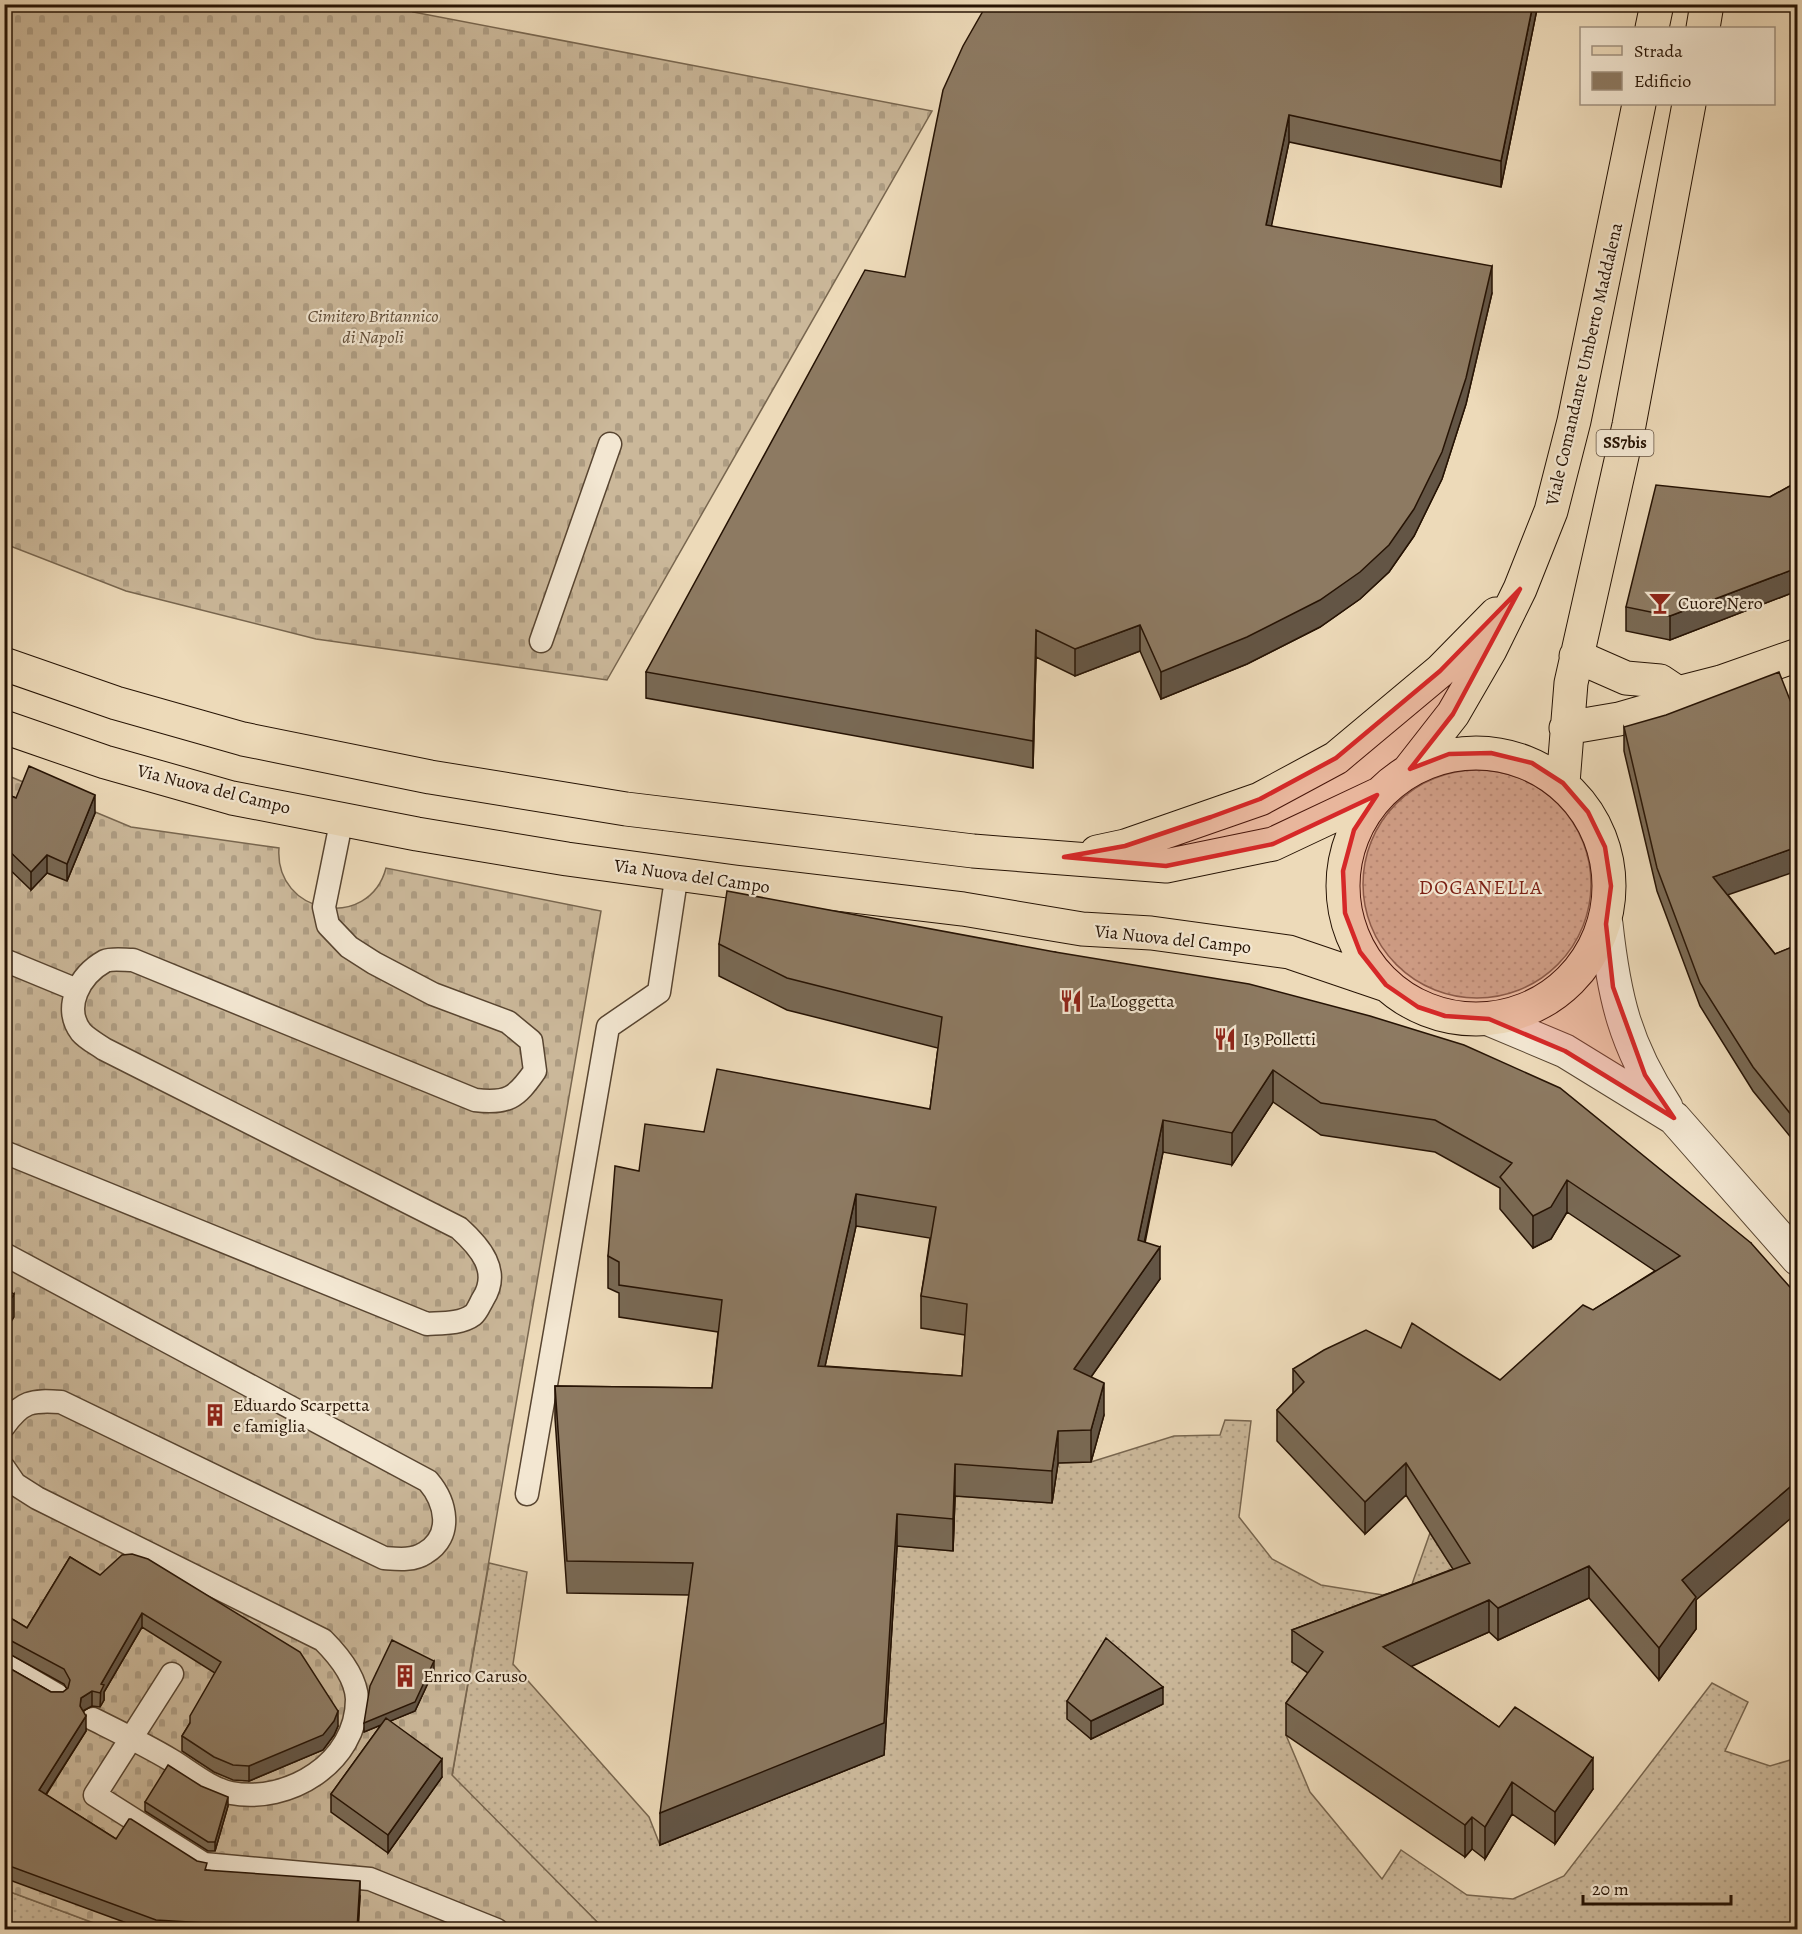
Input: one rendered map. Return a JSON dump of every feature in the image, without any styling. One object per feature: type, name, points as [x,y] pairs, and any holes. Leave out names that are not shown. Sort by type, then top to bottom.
[{"type":"main road","points":[[1653,27],[1656,4]]},
{"type":"main road","points":[[1703,27],[1707,4]]},
{"type":"main road","name":"Viale Comandante Umberto Maddalena","points":[[1410,769],[1453,714],[1490,650],[1520,589],[1551,511],[1574,421],[1639,105]]},
{"type":"main road","name":"SS7bis","points":[[1563,783],[1566,728],[1576,656],[1629,425],[1689,105]]},
{"type":"main road","points":[[1064,857],[1125,846],[1211,818],[1260,799],[1336,758],[1440,671],[1520,589]]},
{"type":"main road","points":[[1566,728],[1619,719],[1664,706],[1678,693],[1721,682],[1797,655]]},
{"type":"main road","points":[[1576,656],[1626,678],[1660,681],[1678,693]]},
{"type":"main road","points":[[4,664],[116,703],[243,739],[430,777],[626,809],[973,851],[1166,866],[1273,844],[1377,795],[1410,769],[1449,754],[1491,753],[1532,763],[1563,783],[1588,812],[1605,847],[1611,885],[1606,924],[1592,954],[1571,979],[1548,999],[1489,1019],[1472,1020],[1445,1016],[1418,1007],[1386,985],[1360,952],[1345,913],[1343,871],[1354,830],[1377,795]]},
{"type":"main road","name":"Via Nuova del Campo","points":[[4,727],[105,762],[232,798],[440,838],[567,859],[963,909],[1082,928],[1151,933],[1289,952],[1386,985]]},
{"type":"street","points":[[1606,924],[1614,987],[1625,1030],[1645,1075],[1674,1118],[1797,1259]]},
{"type":"street","points":[[1489,1019],[1565,1051],[1674,1118]]},
{"type":"lane","points":[[541,641],[610,444]]},
{"type":"lane","points":[[4,1152],[427,1324],[451,1323],[473,1315],[487,1293],[491,1276],[488,1260],[476,1243],[459,1228],[104,1049],[81,1032],[73,1016],[73,996],[88,975],[107,960],[133,960],[475,1100],[499,1103],[522,1089],[535,1071],[531,1041],[508,1022],[433,994],[374,963],[350,947],[328,925],[324,907],[342,818]]},
{"type":"lane","points":[[527,1494],[608,1027],[659,992],[677,873]]},
{"type":"lane","points":[[4,960],[76,990]]},
{"type":"lane","points":[[4,1254],[428,1481],[440,1494],[445,1515],[441,1537],[425,1553],[407,1559],[384,1558],[61,1402],[33,1400],[14,1413],[4,1425]]},
{"type":"lane","points":[[4,1468],[15,1484],[37,1498],[324,1640],[338,1654],[350,1675],[357,1697],[353,1724],[338,1752],[322,1770],[292,1789],[260,1797],[228,1793],[93,1719]]},
{"type":"lane","points":[[4,1664],[57,1695]]},
{"type":"lane","points":[[172,1674],[95,1795],[204,1864],[370,1879],[497,1929]]},
{"type":"highlighted area","points":[[1520,589],[1453,714],[1410,769],[1449,754],[1491,753],[1532,763],[1563,783],[1588,812],[1605,847],[1611,886],[1606,924],[1613,987],[1645,1075],[1674,1118],[1565,1051],[1489,1019],[1445,1016],[1418,1007],[1386,985],[1360,952],[1345,913],[1343,871],[1354,830],[1377,795],[1273,844],[1166,866],[1064,857],[1125,846],[1211,817],[1260,799],[1336,758],[1440,671]]},
{"type":"green space","name":"Cimitero Britannico di Napoli","points":[[4,5],[416,5],[413,12],[932,111],[607,680],[316,639],[126,591],[5,544]]},
{"type":"green space","points":[[1477,770],[1510,775],[1531,784],[1549,796],[1565,812],[1577,830],[1586,851],[1591,884],[1586,917],[1577,938],[1565,956],[1549,972],[1531,984],[1510,993],[1477,998],[1444,993],[1423,984],[1405,972],[1389,956],[1377,938],[1368,917],[1363,884],[1368,851],[1377,830],[1389,812],[1405,796],[1423,784],[1444,775]]},
{"type":"green space","points":[[4,774],[131,827],[279,848],[281,871],[291,888],[306,901],[324,907],[343,907],[361,901],[376,888],[386,868],[601,911],[452,1775],[604,1929],[110,1929],[5,1890]]},
{"type":"green space","points":[[1225,1420],[1251,1421],[1239,1517],[1272,1559],[1321,1585],[1383,1595],[1411,1587],[1430,1533],[1470,1595],[1292,1662],[1323,1684],[1286,1735],[1310,1792],[1382,1879],[1401,1850],[1467,1895],[1513,1899],[1564,1876],[1712,1683],[1748,1702],[1725,1751],[1770,1766],[1797,1758],[1797,1929],[604,1929],[452,1776],[489,1563],[527,1572],[513,1664],[649,1817],[660,1845],[897,1546],[953,1551],[955,1496],[1052,1503],[1058,1463],[1091,1462],[1174,1436],[1220,1435]]},
{"type":"green space","points":[[5,1890],[110,1929],[5,1929]]},
{"type":"building","points":[[987,4],[1533,4],[1501,161],[1289,115],[1266,225],[1492,266],[1466,378],[1442,452],[1414,509],[1389,545],[1360,572],[1320,600],[1247,637],[1161,672],[1140,625],[1075,649],[1036,630],[1033,741],[646,672],[865,270],[905,277],[943,90],[963,46]]},
{"type":"building","points":[[1797,482],[1797,568],[1670,616],[1626,607],[1656,485],[1770,497]]},
{"type":"building","points":[[1779,672],[1797,718],[1797,847],[1713,877],[1775,954],[1797,945],[1797,1122],[1753,1067],[1700,983],[1657,868],[1624,727],[1666,715]]},
{"type":"building","points":[[29,766],[95,795],[67,864],[47,855],[31,872],[4,846],[4,793],[16,798]]},
{"type":"building","points":[[727,891],[1055,952],[1249,984],[1370,1016],[1464,1045],[1560,1088],[1751,1243],[1797,1295],[1797,1481],[1682,1580],[1696,1597],[1659,1648],[1589,1566],[1498,1608],[1489,1600],[1383,1647],[1499,1727],[1515,1707],[1593,1758],[1555,1812],[1512,1782],[1485,1827],[1472,1817],[1465,1825],[1286,1703],[1323,1652],[1292,1630],[1470,1563],[1406,1463],[1365,1502],[1277,1410],[1304,1382],[1293,1369],[1324,1350],[1366,1330],[1401,1348],[1412,1323],[1500,1380],[1583,1305],[1593,1310],[1680,1256],[1567,1180],[1551,1207],[1533,1216],[1500,1177],[1512,1163],[1435,1120],[1321,1103],[1273,1070],[1232,1133],[1163,1120],[1138,1240],[1160,1247],[1074,1369],[1104,1383],[1091,1430],[1058,1431],[1052,1471],[955,1464],[953,1519],[897,1514],[884,1723],[660,1813],[693,1563],[567,1561],[555,1386],[712,1388],[722,1300],[619,1285],[619,1262],[608,1256],[615,1166],[639,1171],[645,1124],[704,1132],[717,1069],[930,1109],[942,1017],[787,978],[719,944]],"holes":[[[856,1194],[936,1207],[921,1296],[967,1304],[962,1376],[818,1366]]]},
{"type":"building","points":[[4,1288],[14,1294],[4,1310]]},
{"type":"building","points":[[132,1554],[148,1559],[300,1652],[338,1711],[334,1721],[323,1735],[249,1766],[233,1765],[214,1757],[182,1736],[190,1723],[190,1716],[221,1662],[142,1613],[101,1684],[104,1685],[100,1693],[92,1691],[81,1698],[80,1706],[86,1716],[39,1790],[116,1839],[131,1819],[197,1861],[207,1863],[205,1870],[360,1881],[357,1929],[308,1929],[156,1920],[4,1864],[4,1665],[51,1692],[63,1692],[68,1688],[70,1680],[64,1669],[4,1637],[4,1614],[27,1628],[70,1557],[100,1575],[122,1555]]},
{"type":"building","points":[[1106,1638],[1163,1687],[1091,1721],[1067,1701]]},
{"type":"building","points":[[392,1640],[434,1661],[415,1702],[364,1723],[370,1686]]},
{"type":"building","points":[[386,1718],[442,1759],[388,1835],[331,1794]]},
{"type":"building","points":[[168,1765],[201,1786],[228,1797],[215,1842],[208,1842],[145,1802]]},
{"type":"place","name":"Cuore Nero","points":[[1660,603]]},
{"type":"place","name":"La Loggetta","points":[[1071,1001]]},
{"type":"place","name":"I 3 Polletti","points":[[1225,1039]]},
{"type":"place","name":"Eduardo Scarpetta e famiglia","points":[[215,1415]]},
{"type":"place","name":"Enrico Caruso","points":[[405,1676]]},
{"type":"district","name":"DOGANELLA","points":[[1481,887]]}]
